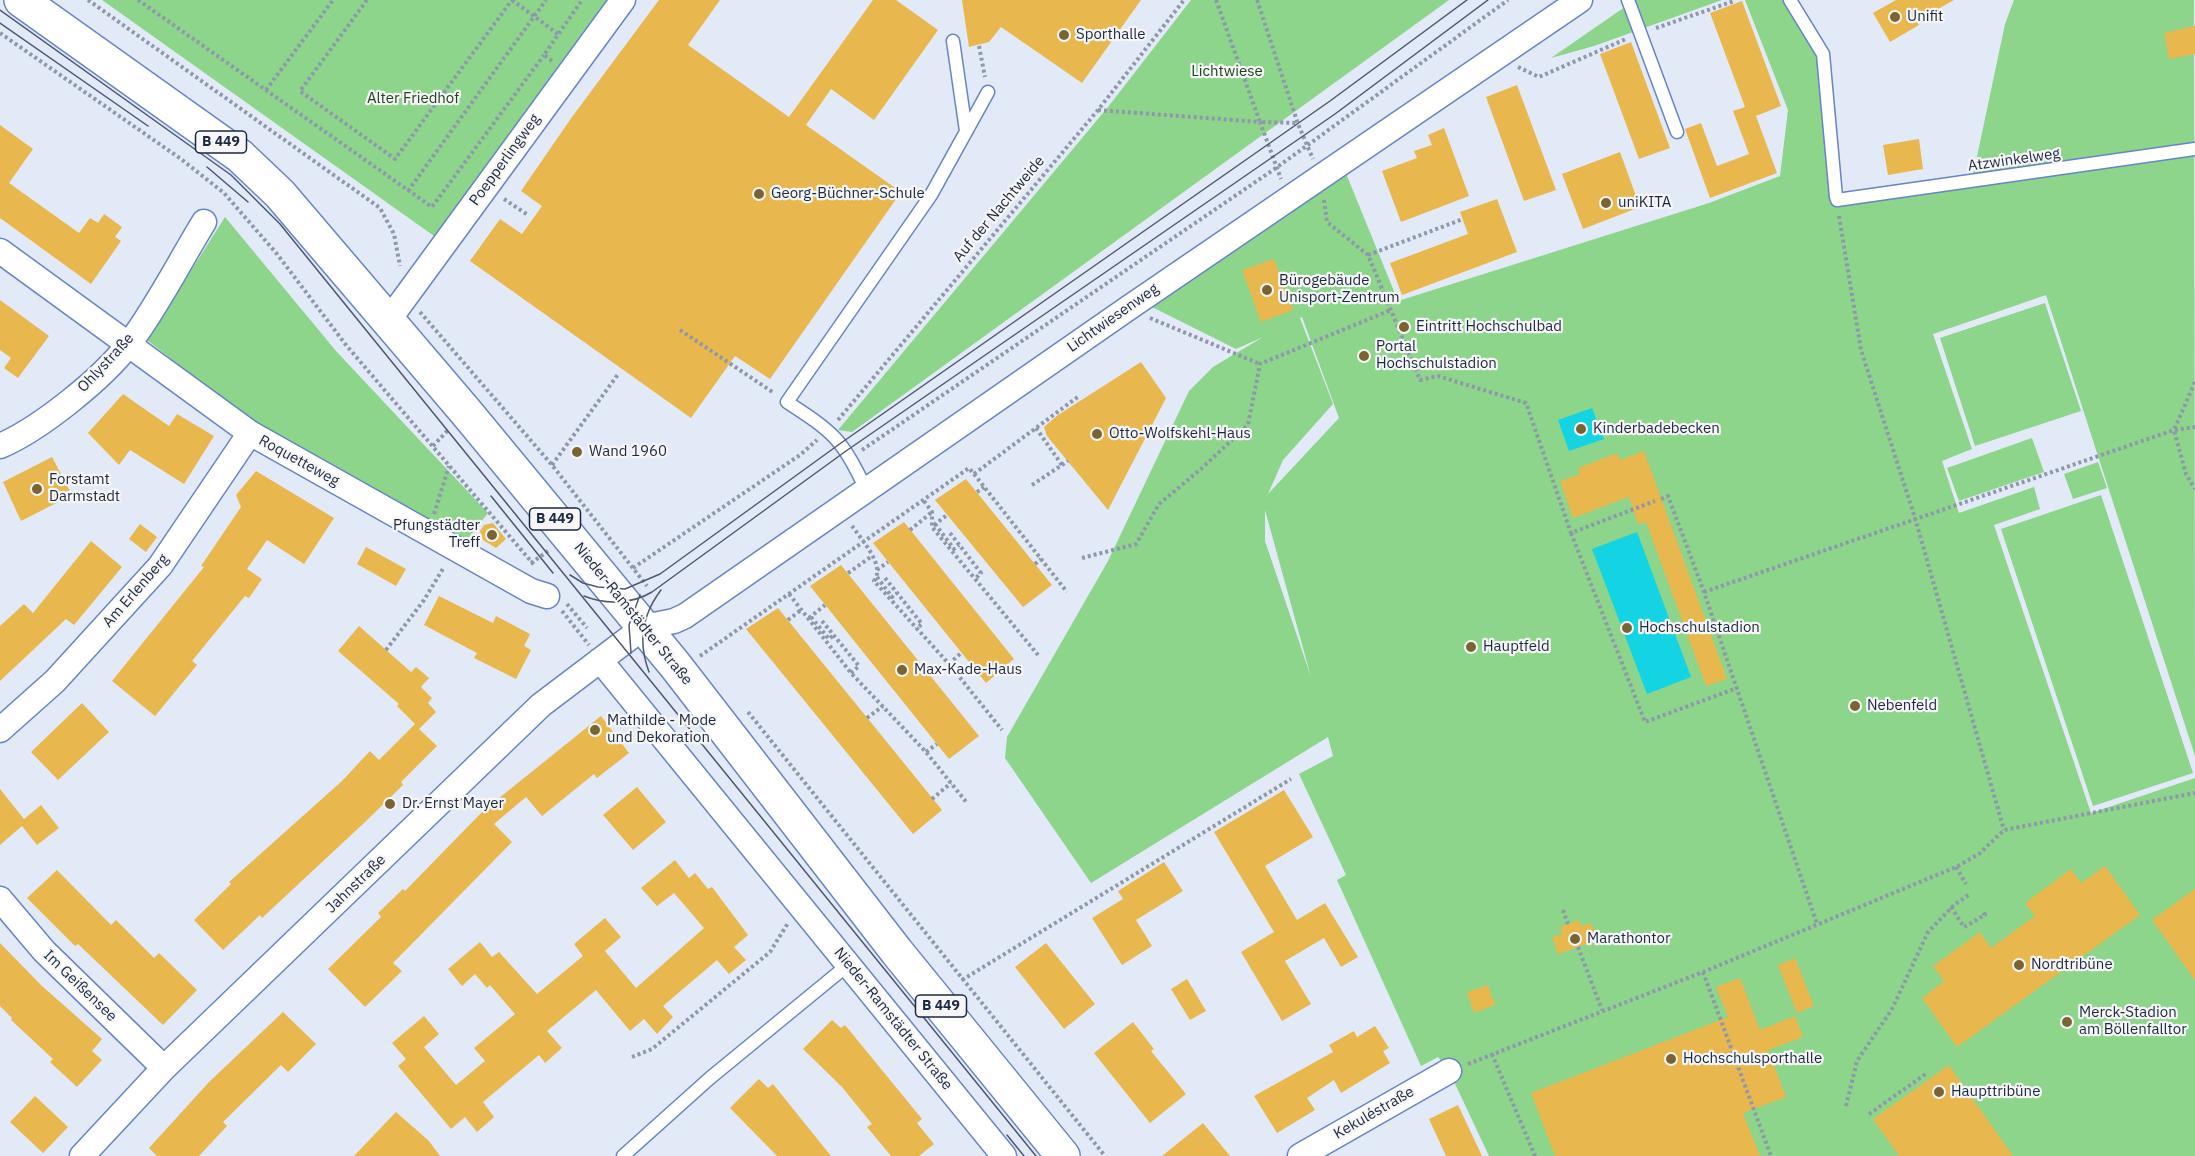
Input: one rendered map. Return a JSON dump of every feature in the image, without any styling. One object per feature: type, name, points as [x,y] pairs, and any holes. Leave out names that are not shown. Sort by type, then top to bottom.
[{"type":"main road","name":"Nieder-Ramstädter Straße","points":[[21,0],[240,156],[397,308],[903,959],[1063,1156]]},
{"type":"street","name":"Poepperlingweg","points":[[397,308],[623,0]]},
{"type":"street","name":"Lichtwiesenweg","points":[[644,627],[674,621],[685,616],[1127,309],[1580,0]]},
{"type":"street","name":"Ohlystraße","points":[[0,446],[14,440],[88,386],[129,344],[204,222]]},
{"type":"street","name":"Roquetteweg","points":[[0,251],[250,433],[531,591],[547,596]]},
{"type":"street","name":"Am Erlenberg","points":[[0,730],[55,681],[160,566],[250,433]]},
{"type":"street","name":"Jahnstraße","points":[[82,1156],[164,1068],[541,705],[644,627]]},
{"type":"street","name":"Nieder-Ramstädter Straße","points":[[600,660],[1004,1156]]},
{"type":"street","name":"Im Geißensee","points":[[0,899],[44,951],[164,1068]]},
{"type":"street","name":"Kekuléstraße","points":[[1300,1156],[1449,1071]]},
{"type":"lane","points":[[1628,0],[1677,132]]},
{"type":"lane","points":[[1790,0],[1823,54],[1837,199]]},
{"type":"lane","points":[[953,40],[966,131]]},
{"type":"lane","points":[[866,490],[851,458],[830,430],[788,402],[931,195],[988,92]]},
{"type":"lane","name":"Atzwinkelweg","points":[[1837,199],[2195,149]]},
{"type":"lane","points":[[623,1156],[710,1078],[849,964]]},
{"type":"path","points":[[88,0],[380,208],[394,234],[397,308],[552,465],[640,576]]},
{"type":"path","points":[[138,0],[432,207],[582,0]]},
{"type":"path","points":[[266,90],[333,0]]},
{"type":"path","points":[[367,0],[300,91],[394,159],[511,0],[558,34]]},
{"type":"path","points":[[408,191],[546,0]]},
{"type":"path","name":"Auf der Nachtweide","points":[[633,568],[800,455],[830,430],[1098,110],[1184,0]]},
{"type":"path","points":[[1216,0],[1276,168],[1290,199]]},
{"type":"path","points":[[1257,0],[1306,146],[1322,177],[1327,222],[1368,255],[1420,380],[1438,376],[1526,403],[1571,533],[1645,722],[1737,688]]},
{"type":"path","points":[[851,458],[1276,168],[1508,0]]},
{"type":"path","points":[[1496,57],[1539,77],[1641,33],[1734,1]]},
{"type":"path","points":[[0,33],[182,159],[224,193],[278,254],[346,345],[503,526]]},
{"type":"path","points":[[980,46],[983,68]]},
{"type":"path","points":[[544,55],[570,73]]},
{"type":"path","points":[[1098,110],[1298,123]]},
{"type":"path","points":[[486,187],[528,215]]},
{"type":"path","points":[[1837,199],[1861,350],[1915,518],[2004,830]]},
{"type":"path","points":[[1368,255],[1463,219]]},
{"type":"path","points":[[1127,309],[1260,364],[1391,310]]},
{"type":"path","points":[[680,330],[770,390]]},
{"type":"path","points":[[1082,558],[1136,544],[1159,504],[1201,470],[1248,425],[1260,364]]},
{"type":"path","points":[[552,465],[619,373]]},
{"type":"path","points":[[2195,382],[2174,430],[2186,474],[2195,489]]},
{"type":"path","points":[[974,474],[1079,396]]},
{"type":"path","points":[[433,446],[453,423]]},
{"type":"path","points":[[1704,592],[1915,518],[2116,452],[2174,430],[2195,427]]},
{"type":"path","points":[[1036,428],[1062,465]]},
{"type":"path","points":[[1032,485],[1068,461]]},
{"type":"path","points":[[428,533],[449,465]]},
{"type":"path","points":[[702,654],[969,468],[1067,592]]},
{"type":"path","points":[[977,492],[984,487]]},
{"type":"path","points":[[1661,499],[1668,496],[1704,592],[1817,924]]},
{"type":"path","points":[[924,501],[933,512],[933,526],[1038,655]]},
{"type":"path","points":[[1571,533],[1655,501]]},
{"type":"path","points":[[910,530],[933,512]]},
{"type":"path","points":[[933,526],[947,515]]},
{"type":"path","points":[[933,526],[954,549],[959,545]]},
{"type":"path","points":[[950,533],[981,573],[975,579]]},
{"type":"path","points":[[863,542],[877,570],[877,577],[874,581],[949,664],[1002,730]]},
{"type":"path","points":[[386,650],[424,600],[455,548]]},
{"type":"path","points":[[848,573],[872,556]]},
{"type":"path","points":[[1035,564],[1041,559]]},
{"type":"path","points":[[877,570],[888,562]]},
{"type":"path","points":[[877,577],[892,597],[897,593]]},
{"type":"path","points":[[885,578],[922,624],[916,629]]},
{"type":"path","points":[[789,594],[829,639],[834,635]]},
{"type":"path","points":[[547,596],[567,616],[600,660]]},
{"type":"path","points":[[810,618],[825,605]]},
{"type":"path","points":[[788,620],[801,610]]},
{"type":"path","points":[[810,618],[851,673],[926,752],[967,803]]},
{"type":"path","points":[[822,621],[859,666],[851,673]]},
{"type":"path","points":[[694,646],[710,664]]},
{"type":"path","points":[[949,664],[961,653]]},
{"type":"path","points":[[867,718],[883,706]]},
{"type":"path","points":[[746,709],[961,980],[1105,1156]]},
{"type":"path","points":[[926,752],[937,744]]},
{"type":"path","points":[[961,980],[1291,779]]},
{"type":"path","points":[[932,799],[951,783]]},
{"type":"path","points":[[1449,1071],[1703,972],[1956,867],[1979,854],[2004,830],[2195,793]]},
{"type":"path","points":[[1956,867],[1966,884]]},
{"type":"path","points":[[1846,1106],[1857,1061],[1892,1009],[1928,932],[1951,908],[1970,894]]},
{"type":"path","points":[[632,1057],[652,1048],[770,952],[799,904]]},
{"type":"path","points":[[1951,908],[1964,927],[1985,915],[1983,911]]},
{"type":"path","points":[[1563,910],[1568,924]]},
{"type":"path","points":[[1578,947],[1602,1010]]},
{"type":"path","points":[[1703,972],[1771,1156]]},
{"type":"path","points":[[1492,1054],[1535,1156]]},
{"type":"path","points":[[1869,1114],[1927,1073]]},
{"type":"green space","name":"Alter Friedhof","points":[[102,0],[607,0],[434,236]]},
{"type":"green space","name":"Lichtwiese","points":[[1191,0],[1449,0],[852,432],[838,430],[1108,107]]},
{"type":"green space","points":[[1635,0],[1722,0],[1594,46],[1551,58]]},
{"type":"green space","points":[[1745,0],[1788,0],[1820,54],[1834,203],[1971,185],[2005,24],[2014,0],[2194,0],[2195,756],[2046,295],[1933,334],[1972,449],[1942,461],[1959,513],[2034,487],[2040,509],[1994,525],[2091,813],[2195,778],[2195,1156],[1489,1156],[1449,1071],[1438,1057],[1421,1066],[1337,880],[1346,875],[1299,774],[1333,756],[1328,737],[1091,883],[1005,758],[1007,737],[1108,561],[1189,391],[1213,367],[1263,337],[1236,349],[1146,304],[1345,171],[1398,301],[1709,203],[1780,176],[1788,110]],"holes":[[[1302,317],[1339,418],[1268,494],[1283,460],[1333,404],[1300,318]],[[1265,510],[1311,677],[1265,541]]]},
{"type":"green space","points":[[225,217],[336,351],[488,513],[462,546],[256,425],[147,340]]},
{"type":"green space","points":[[2045,303],[2081,411],[1975,446],[1940,338]]},
{"type":"green space","points":[[2032,438],[2044,472],[1959,501],[1947,468]]},
{"type":"green space","points":[[2098,462],[2107,488],[2073,499],[2064,474]]},
{"type":"green space","points":[[2101,495],[2193,773],[2093,806],[2001,529]]},
{"type":"water","name":"Kinderbadebecken","points":[[1592,408],[1604,439],[1569,451],[1558,420]]},
{"type":"water","points":[[1637,532],[1691,677],[1647,694],[1592,549]]},
{"type":"building","points":[[659,0],[720,0],[688,45],[789,117],[873,0],[896,0],[938,30],[874,120],[831,89],[806,125],[901,192],[770,379],[735,356],[691,418],[470,261],[500,219],[522,234],[542,206],[521,191],[572,117]]},
{"type":"building","name":"Sporthalle","points":[[962,0],[1141,0],[1082,83],[1001,27],[989,42],[969,47]]},
{"type":"building","name":"Unifit","points":[[1896,0],[1954,0],[1917,21],[1919,25],[1890,42],[1873,13]]},
{"type":"building","points":[[1742,1],[1781,106],[1756,116],[1777,173],[1710,198],[1685,129],[1701,123],[1717,166],[1749,154],[1733,111],[1745,107],[1710,13]]},
{"type":"building","points":[[2195,26],[2195,54],[2169,59],[2164,33]]},
{"type":"building","points":[[1631,42],[1670,148],[1639,159],[1600,54]]},
{"type":"building","points":[[1517,85],[1556,190],[1524,201],[1486,97]]},
{"type":"building","points":[[0,125],[33,149],[9,183],[79,233],[90,218],[98,223],[104,214],[122,227],[115,237],[121,241],[91,284],[0,218]]},
{"type":"building","points":[[1444,128],[1469,196],[1401,222],[1382,171],[1417,158],[1414,151],[1432,145],[1428,135]]},
{"type":"building","points":[[1919,139],[1923,169],[1888,175],[1883,145]]},
{"type":"building","points":[[1620,152],[1640,207],[1583,229],[1562,174]]},
{"type":"building","points":[[1497,199],[1517,252],[1402,295],[1390,263],[1468,234],[1460,212]]},
{"type":"building","name":"Bürogebäude Unisport-Zentrum","points":[[1274,259],[1293,310],[1261,322],[1242,270]]},
{"type":"building","points":[[0,300],[49,336],[18,378],[4,368],[11,358],[0,350]]},
{"type":"building","name":"Otto-Wolfskehl-Haus","points":[[1141,362],[1166,398],[1108,510],[1047,436],[1044,427],[1058,415]]},
{"type":"building","points":[[123,394],[169,426],[177,414],[214,436],[184,484],[130,450],[119,465],[88,433]]},
{"type":"building","points":[[1644,451],[1727,679],[1706,686],[1646,522],[1638,524],[1629,497],[1573,518],[1560,481],[1580,474],[1578,468],[1617,453],[1620,460]]},
{"type":"building","name":"Forstamt Darmstadt","points":[[52,457],[72,495],[21,521],[3,482]]},
{"type":"building","points":[[256,471],[334,518],[304,564],[267,540],[247,569],[262,579],[249,598],[245,596],[192,661],[197,665],[155,716],[112,681],[204,567],[201,566],[241,507],[236,495]]},
{"type":"building","points":[[966,479],[1052,585],[1023,607],[935,500]]},
{"type":"building","points":[[904,522],[1014,659],[986,683],[873,543]]},
{"type":"building","name":"Pfungstädter Treff","points":[[493,523],[506,539],[496,548],[483,540],[480,531],[484,525]]},
{"type":"building","points":[[140,524],[157,537],[146,552],[129,539]]},
{"type":"building","points":[[91,541],[122,567],[74,625],[66,619],[0,681],[0,626],[24,604],[33,613]]},
{"type":"building","points":[[366,547],[406,569],[396,586],[357,564]]},
{"type":"building","name":"Max-Kade-Haus","points":[[841,565],[979,736],[949,759],[810,586]]},
{"type":"building","points":[[439,596],[493,623],[496,616],[530,634],[524,646],[531,650],[516,679],[474,658],[477,653],[424,625]]},
{"type":"building","points":[[778,608],[942,810],[913,834],[746,629]]},
{"type":"building","points":[[359,626],[411,672],[416,667],[429,678],[421,687],[432,698],[428,703],[436,712],[419,729],[437,746],[401,782],[403,785],[364,823],[262,918],[260,915],[223,950],[194,920],[231,884],[229,882],[342,781],[370,751],[379,760],[415,724],[397,706],[399,704],[338,651]]},
{"type":"building","points":[[82,703],[109,732],[58,780],[31,752]]},
{"type":"building","points":[[601,716],[629,753],[597,778],[594,774],[542,816],[526,797],[494,824],[512,842],[393,963],[402,971],[365,1007],[328,969],[381,917],[378,913],[403,889],[405,891],[483,811]]},
{"type":"building","points":[[637,787],[666,822],[633,850],[603,815]]},
{"type":"building","points":[[0,789],[24,819],[41,805],[59,828],[37,845],[22,826],[0,845]]},
{"type":"building","points":[[1284,790],[1313,837],[1265,866],[1297,920],[1325,903],[1358,957],[1341,967],[1324,938],[1285,961],[1311,1004],[1282,1021],[1241,952],[1274,932],[1214,832]]},
{"type":"building","points":[[675,860],[689,878],[695,873],[708,889],[712,887],[748,935],[734,947],[746,960],[729,974],[717,960],[663,1006],[673,1017],[657,1034],[644,1019],[630,1031],[596,990],[547,1031],[562,1048],[545,1063],[539,1055],[483,1102],[494,1117],[477,1132],[465,1117],[451,1129],[398,1066],[406,1059],[392,1043],[424,1016],[439,1034],[424,1047],[456,1085],[485,1061],[474,1048],[515,1014],[490,985],[487,988],[475,974],[462,986],[448,969],[480,942],[492,957],[499,952],[537,994],[583,956],[574,944],[605,918],[621,937],[605,951],[636,988],[704,928],[674,893],[657,906],[641,888]]},
{"type":"building","points":[[1164,862],[1183,891],[1136,920],[1152,946],[1122,965],[1092,918],[1123,899],[1118,891]]},
{"type":"building","name":"Nordtribüne","points":[[2105,866],[2140,915],[1957,1047],[1922,998],[1944,981],[1933,966],[1980,932],[1991,948],[2035,916],[2025,903],[2071,869],[2081,883]]},
{"type":"building","points":[[57,870],[111,925],[116,920],[154,958],[159,953],[197,990],[163,1025],[78,944],[75,946],[27,898]]},
{"type":"building","points":[[2195,889],[2195,980],[2152,920]]},
{"type":"building","name":"Marathontor","points":[[1579,920],[1581,926],[1591,923],[1597,940],[1558,954],[1552,937],[1562,934],[1560,927]]},
{"type":"building","points":[[0,943],[42,986],[102,1039],[92,1051],[102,1060],[77,1087],[50,1062],[53,1059],[11,1020],[12,1018],[0,1006]]},
{"type":"building","points":[[1046,943],[1095,1004],[1064,1029],[1015,967]]},
{"type":"building","points":[[1795,958],[1814,1006],[1797,1013],[1778,965]]},
{"type":"building","name":"Hochschulsporthalle","points":[[1740,978],[1760,1030],[1795,1016],[1803,1037],[1768,1050],[1786,1097],[1743,1113],[1760,1156],[1555,1156],[1531,1093],[1728,1017],[1716,987]]},
{"type":"building","points":[[1187,979],[1206,1011],[1190,1020],[1171,989]]},
{"type":"building","points":[[1488,985],[1495,1005],[1474,1013],[1467,992]]},
{"type":"building","points":[[283,1012],[316,1044],[288,1072],[281,1065],[223,1122],[227,1126],[199,1156],[157,1156],[149,1148],[209,1082]]},
{"type":"building","points":[[832,1020],[841,1028],[845,1025],[922,1119],[917,1123],[934,1144],[919,1156],[891,1156],[867,1127],[872,1124],[842,1087],[803,1049]]},
{"type":"building","points":[[1133,1022],[1154,1049],[1151,1051],[1186,1094],[1150,1123],[1094,1053]]},
{"type":"building","points":[[1375,1026],[1389,1048],[1383,1051],[1390,1063],[1341,1093],[1334,1080],[1307,1098],[1315,1110],[1277,1133],[1254,1096],[1333,1052],[1329,1045],[1354,1031],[1357,1037]]},
{"type":"building","name":"Haupttribüne","points":[[1949,1065],[2013,1156],[1899,1156],[1873,1119]]},
{"type":"building","points":[[759,1079],[768,1088],[773,1084],[831,1156],[777,1156],[730,1108]]},
{"type":"building","points":[[35,1096],[68,1127],[43,1153],[10,1122]]},
{"type":"building","points":[[1458,1105],[1482,1156],[1446,1156],[1429,1119]]},
{"type":"building","points":[[396,1112],[429,1141],[440,1156],[354,1156]]},
{"type":"building","points":[[1203,1123],[1230,1156],[1162,1156]]},
{"type":"tram line","points":[[570,575],[583,583],[598,587],[625,589],[660,574],[841,443],[1330,101],[1467,0]]},
{"type":"tram line","points":[[584,596],[601,601],[619,602],[636,599],[652,592],[846,451],[1335,114],[1488,0]]},
{"type":"tram line","points":[[0,10],[231,175],[280,224],[1036,1156]]},
{"type":"tram line","points":[[0,23],[148,126]]},
{"type":"tram line","points":[[207,167],[248,202]]},
{"type":"tram line","points":[[491,496],[553,573]]},
{"type":"tram line","points":[[649,672],[644,650],[644,630],[650,609],[661,590]]},
{"type":"tram line","points":[[631,653],[629,625],[640,595]]},
{"type":"tram line","points":[[1007,1135],[1024,1156]]},
{"type":"place","name":"Unifit","points":[[1895,17]]},
{"type":"place","name":"Sporthalle","points":[[1064,35]]},
{"type":"place","name":"Georg-Büchner-Schule","points":[[759,194]]},
{"type":"place","name":"uniKITA","points":[[1606,203]]},
{"type":"place","name":"Bürogebäude Unisport-Zentrum","points":[[1267,290]]},
{"type":"place","name":"Eintritt Hochschulbad","points":[[1404,327]]},
{"type":"place","name":"Portal Hochschulstadion","points":[[1364,356]]},
{"type":"place","name":"Kinderbadebecken","points":[[1581,429]]},
{"type":"place","name":"Otto-Wolfskehl-Haus","points":[[1097,434]]},
{"type":"place","name":"Wand 1960","points":[[577,452]]},
{"type":"place","name":"Forstamt Darmstadt","points":[[37,489]]},
{"type":"place","name":"Pfungstädter Treff","points":[[492,535]]},
{"type":"place","name":"Hochschulstadion","points":[[1627,628]]},
{"type":"place","name":"Hauptfeld","points":[[1471,647]]},
{"type":"place","name":"Max-Kade-Haus","points":[[902,670]]},
{"type":"place","name":"Nebenfeld","points":[[1855,706]]},
{"type":"place","name":"Mathilde - Mode und Dekoration","points":[[595,730]]},
{"type":"place","name":"Dr. Ernst Mayer","points":[[390,804]]},
{"type":"place","name":"Marathontor","points":[[1575,939]]},
{"type":"place","name":"Nordtribüne","points":[[2019,965]]},
{"type":"place","name":"Merck-Stadion am Böllenfalltor","points":[[2067,1022]]},
{"type":"place","name":"Hochschulsporthalle","points":[[1671,1059]]},
{"type":"place","name":"Haupttribüne","points":[[1939,1092]]}]
